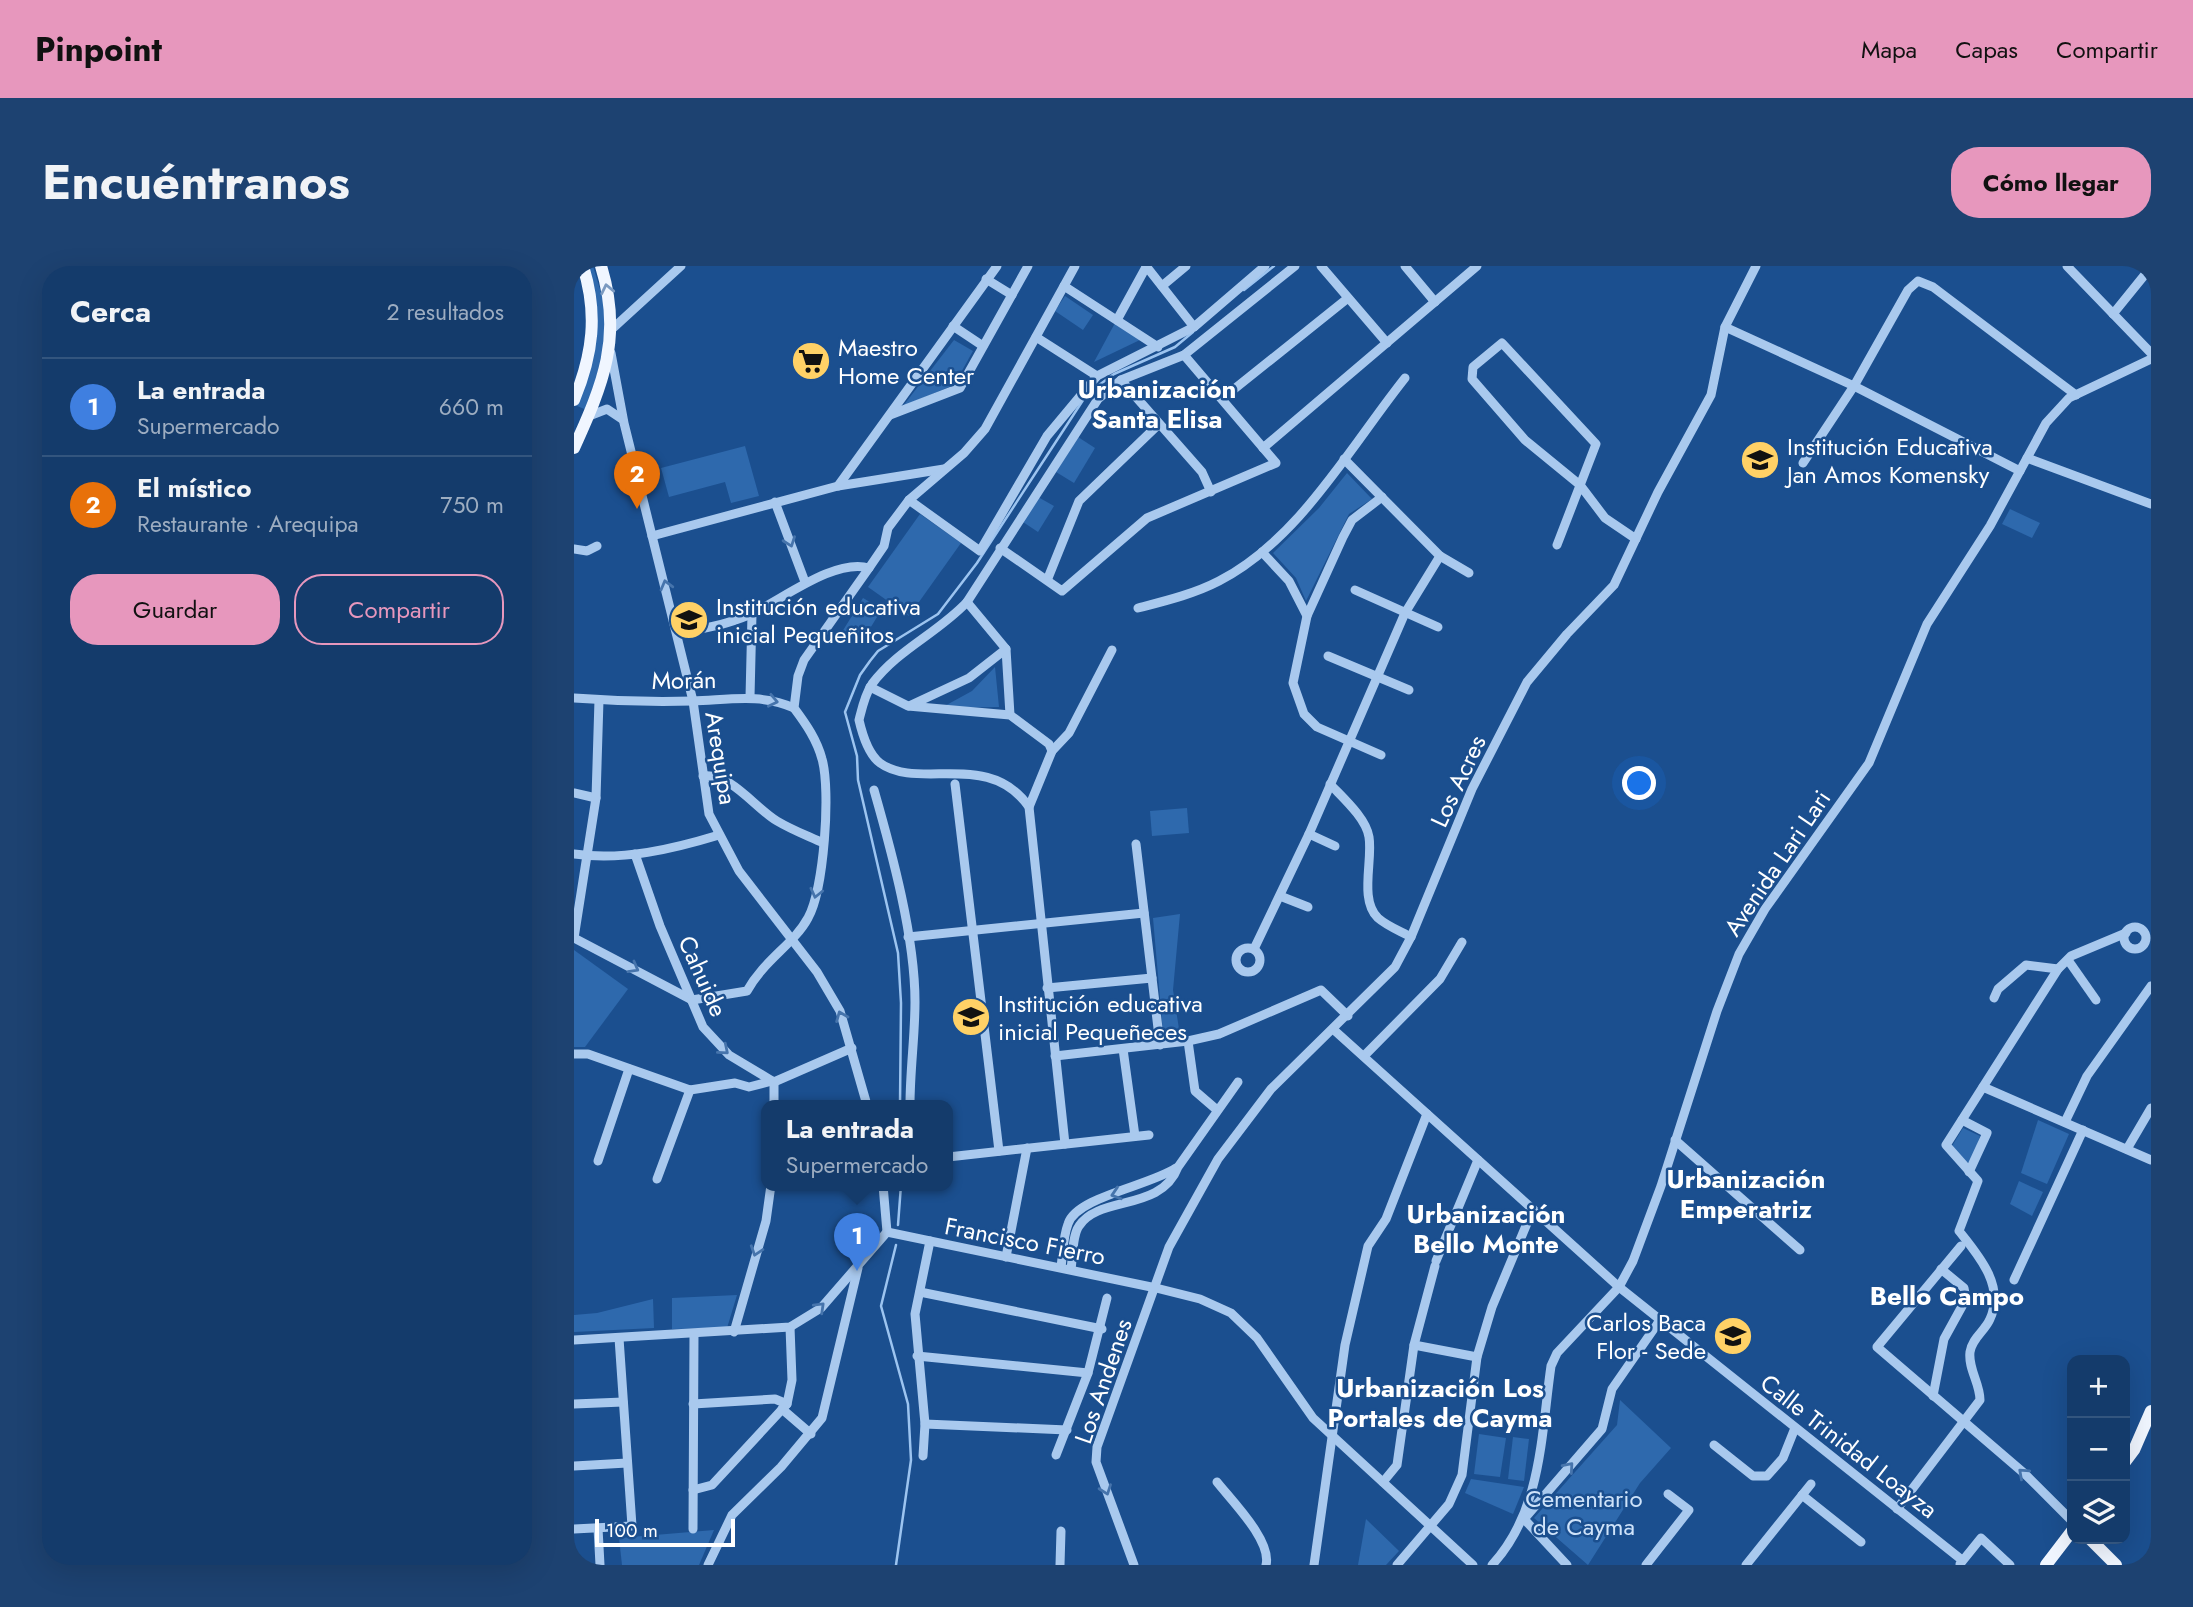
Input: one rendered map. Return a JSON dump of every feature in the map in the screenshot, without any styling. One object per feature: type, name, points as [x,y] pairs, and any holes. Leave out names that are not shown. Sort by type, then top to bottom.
[{"type":"main road","points":[[574,400],[587,368],[593,334],[593,311],[583,266]]},
{"type":"main road","points":[[574,448],[588,417],[611,348],[608,289],[601,266]]},
{"type":"main road","points":[[2130,1455],[2151,1411]]},
{"type":"main road","points":[[2046,1565],[2067,1538]]},
{"type":"main road","points":[[2095,1544],[2116,1565]]},
{"type":"street","points":[[611,330],[681,266]]},
{"type":"street","points":[[838,486],[997,266]]},
{"type":"street","points":[[889,415],[960,388],[1028,266]]},
{"type":"street","points":[[599,700],[596,798],[574,938],[692,1000],[747,991],[758,971],[804,925],[813,906],[823,843],[825,788],[822,758],[809,727],[794,708],[798,676],[804,660],[884,546],[888,528],[909,500],[946,469],[985,429],[1075,266]]},
{"type":"street","points":[[1161,286],[1186,266]]},
{"type":"street","points":[[909,500],[980,551],[1047,436],[1097,376],[1194,327],[1265,266]]},
{"type":"street","points":[[1029,807],[1022,797],[996,780],[962,774],[891,769],[878,762],[859,720],[870,687],[892,661],[946,624],[967,602],[1098,399],[1121,380],[1184,355],[1295,266]]},
{"type":"street","points":[[1321,266],[1387,343]]},
{"type":"street","points":[[1405,266],[1435,302]]},
{"type":"street","points":[[1263,448],[1476,266]]},
{"type":"street","name":"Los Acres","points":[[1156,1288],[1169,1247],[1218,1159],[1271,1089],[1395,968],[1411,937],[1472,789],[1527,682],[1567,634],[1615,585],[1711,395],[1725,327],[1756,266]]},
{"type":"street","points":[[1117,320],[1146,267],[1194,327]]},
{"type":"street","points":[[2070,267],[2151,353]]},
{"type":"street","points":[[2113,314],[2151,267]]},
{"type":"street","points":[[986,279],[1012,295]]},
{"type":"street","points":[[1804,463],[1854,386],[1908,290],[1918,281],[1933,287],[2076,395]]},
{"type":"street","points":[[1064,286],[1158,346]]},
{"type":"street","points":[[1223,398],[1348,298]]},
{"type":"street","points":[[953,326],[983,346]]},
{"type":"street","points":[[1725,327],[1854,386],[2020,471]]},
{"type":"street","points":[[1036,337],[1097,376]]},
{"type":"street","points":[[1557,545],[1580,485],[1596,444],[1502,343],[1473,367],[1472,379],[1525,440],[1580,485],[1605,518],[1636,539]]},
{"type":"street","name":"Arequipa","points":[[611,348],[613,374],[624,423],[679,634],[693,701],[709,814],[754,893],[792,937],[840,1011],[866,1100]]},
{"type":"street","points":[[1048,578],[1062,591],[1147,517],[1276,463],[1184,355]]},
{"type":"street","name":"Avenida Lari Lari","points":[[1492,1565],[1505,1551],[1524,1518],[1533,1491],[1551,1366],[1557,1353],[1619,1287],[1633,1261],[1717,1010],[1739,954],[1765,909],[1868,763],[1927,624],[1990,526],[2046,423],[2076,395],[2151,359]]},
{"type":"street","points":[[1138,608],[1216,583],[1262,552],[1320,493],[1405,378]]},
{"type":"street","points":[[1121,380],[1202,472],[1211,492]]},
{"type":"street","points":[[588,417],[607,409],[620,416],[624,423]]},
{"type":"street","points":[[1000,548],[1042,580],[1048,578],[1079,501],[1159,424]]},
{"type":"street","points":[[2027,457],[2151,504]]},
{"type":"street","points":[[1344,459],[1440,556],[1469,573]]},
{"type":"street","points":[[652,536],[838,486],[946,469]]},
{"type":"street","points":[[1381,755],[1317,727],[1304,713],[1293,683],[1307,616],[1352,520],[1382,497]]},
{"type":"street","points":[[775,502],[805,582]]},
{"type":"street","points":[[574,549],[587,551],[597,546]]},
{"type":"street","points":[[1262,552],[1289,580],[1307,616]]},
{"type":"street","points":[[1254,949],[1309,834],[1405,613],[1440,556]]},
{"type":"street","points":[[679,634],[752,614],[805,582],[859,565],[869,568]]},
{"type":"street","points":[[1355,590],[1438,627]]},
{"type":"street","points":[[967,602],[1006,649],[1010,715]]},
{"type":"street","points":[[750,697],[752,614]]},
{"type":"street","points":[[908,706],[969,678],[1006,649]]},
{"type":"street","points":[[1065,1144],[1029,807],[1052,751],[1069,733],[1112,650]]},
{"type":"street","points":[[1328,656],[1409,690]]},
{"type":"street","points":[[870,687],[908,706],[1010,715],[1049,744],[1052,751]]},
{"type":"street","name":"Morán","points":[[574,698],[693,701],[750,697],[780,702],[794,708]]},
{"type":"street","points":[[703,776],[724,779],[778,821],[823,843]]},
{"type":"street","points":[[955,784],[999,1151]]},
{"type":"street","points":[[1330,784],[1352,808],[1369,836],[1368,888],[1373,912],[1379,919],[1411,937]]},
{"type":"street","points":[[874,790],[890,845],[908,937],[915,1000],[910,1100]]},
{"type":"street","points":[[574,793],[596,798]]},
{"type":"street","points":[[1309,834],[1335,846]]},
{"type":"street","points":[[574,854],[635,854],[677,847],[719,835]]},
{"type":"street","points":[[1136,844],[1160,1045]]},
{"type":"street","name":"Cahuide","points":[[635,854],[660,926],[703,1027],[721,1048],[773,1081]]},
{"type":"street","points":[[1280,895],[1308,907]]},
{"type":"street","points":[[908,937],[1144,913]]},
{"type":"street","points":[[1897,1509],[1980,1399],[1980,1388],[1972,1371],[1970,1352],[1974,1339],[1989,1322],[1995,1305],[1993,1283],[1976,1252],[1959,1231],[1978,1181],[1946,1145],[2058,970],[2068,960],[2126,933]]},
{"type":"street","points":[[1364,1056],[1440,979],[1462,942]]},
{"type":"street","points":[[2068,960],[2096,1000]]},
{"type":"street","points":[[1994,998],[1998,989],[2026,965],[2058,970]]},
{"type":"street","points":[[1047,988],[1152,978]]},
{"type":"street","points":[[2065,1122],[2087,1076],[2151,986]]},
{"type":"street","points":[[1055,1056],[1160,1045],[1219,1034],[1321,990],[1348,1016]]},
{"type":"street","name":"Calle Trinidad Loayza","points":[[1334,1030],[1619,1287],[1961,1563]]},
{"type":"street","points":[[1188,1041],[1195,1091],[1217,1110]]},
{"type":"street","points":[[574,1054],[587,1054],[690,1090],[735,1083],[749,1087],[773,1081],[852,1048]]},
{"type":"street","points":[[1123,1049],[1135,1136]]},
{"type":"street","points":[[598,1161],[629,1069]]},
{"type":"street","points":[[773,1081],[774,1100]]},
{"type":"street","points":[[1066,1268],[1068,1223],[1082,1204],[1159,1179],[1178,1167],[1238,1082]]},
{"type":"street","points":[[1983,1087],[2151,1160]]},
{"type":"street","points":[[657,1180],[690,1090]]},
{"type":"street","points":[[2127,1149],[2151,1108]]},
{"type":"street","points":[[1314,1565],[1345,1345],[1368,1246],[1386,1219],[1427,1114]]},
{"type":"street","points":[[1962,1120],[1987,1133],[1969,1172]]},
{"type":"street","points":[[2014,1280],[2083,1130]]},
{"type":"street","points":[[953,1156],[1149,1135]]},
{"type":"street","points":[[1675,1140],[1800,1250]]},
{"type":"street","points":[[1006,1257],[1027,1148]]},
{"type":"street","points":[[1383,1482],[1396,1465],[1414,1345],[1436,1263],[1478,1160]]},
{"type":"street","points":[[734,1332],[766,1221],[770,1191]]},
{"type":"street","points":[[574,1340],[790,1328],[821,1308],[887,1232],[884,1191]]},
{"type":"street","points":[[1397,1565],[1448,1504],[1462,1475],[1477,1357],[1492,1307],[1533,1209]]},
{"type":"street","name":"Francisco Fierro","points":[[887,1232],[1156,1288],[1200,1299],[1231,1313],[1257,1338],[1313,1418],[1474,1565]]},
{"type":"street","points":[[923,1456],[925,1424],[916,1356],[915,1314],[930,1241]]},
{"type":"street","points":[[1961,1246],[1877,1347],[2025,1474],[2067,1516]]},
{"type":"street","points":[[708,1565],[732,1515],[811,1434],[822,1419],[858,1266]]},
{"type":"street","points":[[1933,1396],[1944,1339],[1966,1299],[1964,1288],[1941,1269]]},
{"type":"street","name":"Los Andenes","points":[[1134,1565],[1096,1462],[1097,1447],[1156,1288]]},
{"type":"street","points":[[920,1292],[1101,1329]]},
{"type":"street","points":[[1056,1455],[1088,1373],[1107,1298]]},
{"type":"street","points":[[1567,1565],[1524,1518],[1602,1429],[1612,1389],[1660,1320]]},
{"type":"street","points":[[693,1490],[712,1485],[785,1407],[792,1380],[790,1328]]},
{"type":"street","points":[[693,1529],[694,1334]]},
{"type":"street","points":[[574,1529],[632,1526],[618,1338]]},
{"type":"street","points":[[1414,1345],[1477,1357]]},
{"type":"street","points":[[916,1356],[1088,1373]]},
{"type":"street","points":[[693,1404],[775,1399],[811,1434]]},
{"type":"street","points":[[574,1404],[623,1402]]},
{"type":"street","points":[[925,1424],[1067,1430]]},
{"type":"street","points":[[1714,1445],[1754,1476],[1767,1476],[1783,1458],[1795,1428]]},
{"type":"street","points":[[574,1466],[627,1464]]},
{"type":"street","points":[[1217,1482],[1258,1535],[1268,1557],[1266,1565]]},
{"type":"street","points":[[1746,1565],[1811,1484]]},
{"type":"street","points":[[1533,1491],[1535,1498],[1541,1498]]},
{"type":"street","points":[[1646,1565],[1689,1510],[1668,1494]]},
{"type":"street","points":[[1802,1495],[1861,1542]]},
{"type":"street","points":[[598,1528],[600,1565]]},
{"type":"street","points":[[1060,1565],[1061,1531]]},
{"type":"street","points":[[1961,1563],[1980,1538],[2010,1565]]},
{"type":"street","points":[[1061,1553],[1068,1565]]},
{"type":"green space","points":[[587,266],[593,266],[608,316],[607,341],[587,410],[577,406],[590,368],[596,337]]},
{"type":"green space","points":[[1065,296],[1093,315],[1083,330],[1055,311]]},
{"type":"green space","points":[[1115,323],[1142,339],[1094,362]]},
{"type":"green space","points":[[954,340],[973,351],[954,385],[903,406]]},
{"type":"green space","points":[[1078,437],[1095,448],[1074,483],[1056,472]]},
{"type":"green space","points":[[745,446],[759,496],[731,503],[725,482],[669,497],[661,468]]},
{"type":"green space","points":[[1347,473],[1372,499],[1349,514],[1306,601],[1296,578],[1273,553],[1319,508]]},
{"type":"green space","points":[[1038,497],[1054,506],[1038,532],[1023,522]]},
{"type":"green space","points":[[2010,509],[2040,523],[2032,538],[2002,524]]},
{"type":"green space","points":[[920,514],[961,543],[909,616],[868,587]]},
{"type":"green space","points":[[863,598],[882,609],[861,643],[842,632]]},
{"type":"green space","points":[[995,667],[999,707],[941,708],[972,691]]},
{"type":"green space","points":[[1187,808],[1189,833],[1152,836],[1150,811]]},
{"type":"green space","points":[[1180,914],[1173,990],[1179,1029],[1163,1033],[1153,918]]},
{"type":"green space","points":[[574,950],[628,989],[585,1047],[574,1047]]},
{"type":"green space","points":[[2038,1120],[2069,1134],[2047,1184],[2021,1173]]},
{"type":"green space","points":[[1963,1128],[1980,1136],[1972,1162],[1962,1163],[1952,1146]]},
{"type":"green space","points":[[2019,1181],[2043,1192],[2032,1216],[2010,1204]]},
{"type":"green space","points":[[737,1295],[727,1328],[672,1329],[672,1298]]},
{"type":"green space","points":[[653,1299],[654,1328],[574,1332],[574,1315],[597,1313]]},
{"type":"green space","name":"Cementario de Cayma","points":[[1620,1400],[1671,1448],[1640,1483],[1588,1565],[1534,1518],[1617,1425]]},
{"type":"green space","points":[[1479,1434],[1506,1438],[1500,1477],[1474,1474]]},
{"type":"green space","points":[[1513,1437],[1529,1439],[1524,1481],[1508,1479]]},
{"type":"green space","points":[[1471,1479],[1524,1487],[1513,1514],[1465,1493]]},
{"type":"green space","points":[[1366,1519],[1399,1551],[1386,1565],[1358,1565]]},
{"type":"green space","points":[[714,1530],[699,1565],[622,1565],[619,1538]]},
{"type":"waterway","points":[[1244,290],[1274,266]]},
{"type":"waterway","points":[[900,1100],[901,1003],[898,953],[858,780],[857,756],[845,712],[860,675],[878,651],[938,614],[977,563],[1087,394],[1114,374],[1175,347],[1193,332]]},
{"type":"waterway","points":[[898,1225],[901,1191]]},
{"type":"waterway","points":[[896,1245],[881,1306],[908,1404],[911,1460],[896,1565]]},
{"type":"place","name":"Maestro Home Center","points":[[811,361]]},
{"type":"place","name":"Institución Educativa Jan Amos Komensky","points":[[1760,460]]},
{"type":"place","name":"El místico","points":[[637,509]]},
{"type":"place","name":"Institución educativa inicial Pequeñitos","points":[[689,620]]},
{"type":"place","name":"Institución educativa inicial Pequeñeces","points":[[971,1017]]},
{"type":"place","name":"La entrada","points":[[857,1271]]},
{"type":"place","name":"Carlos Baca Flor - Sede","points":[[1733,1336]]},
{"type":"district","name":"Urbanización Santa Elisa","points":[[1157,404]]},
{"type":"district","name":"Urbanización Emperatriz","points":[[1746,1194]]},
{"type":"district","name":"Urbanización Bello Monte","points":[[1486,1228]]},
{"type":"district","name":"Bello Campo","points":[[1947,1296]]},
{"type":"district","name":"Urbanización Los Portales de Cayma","points":[[1440,1403]]}]
